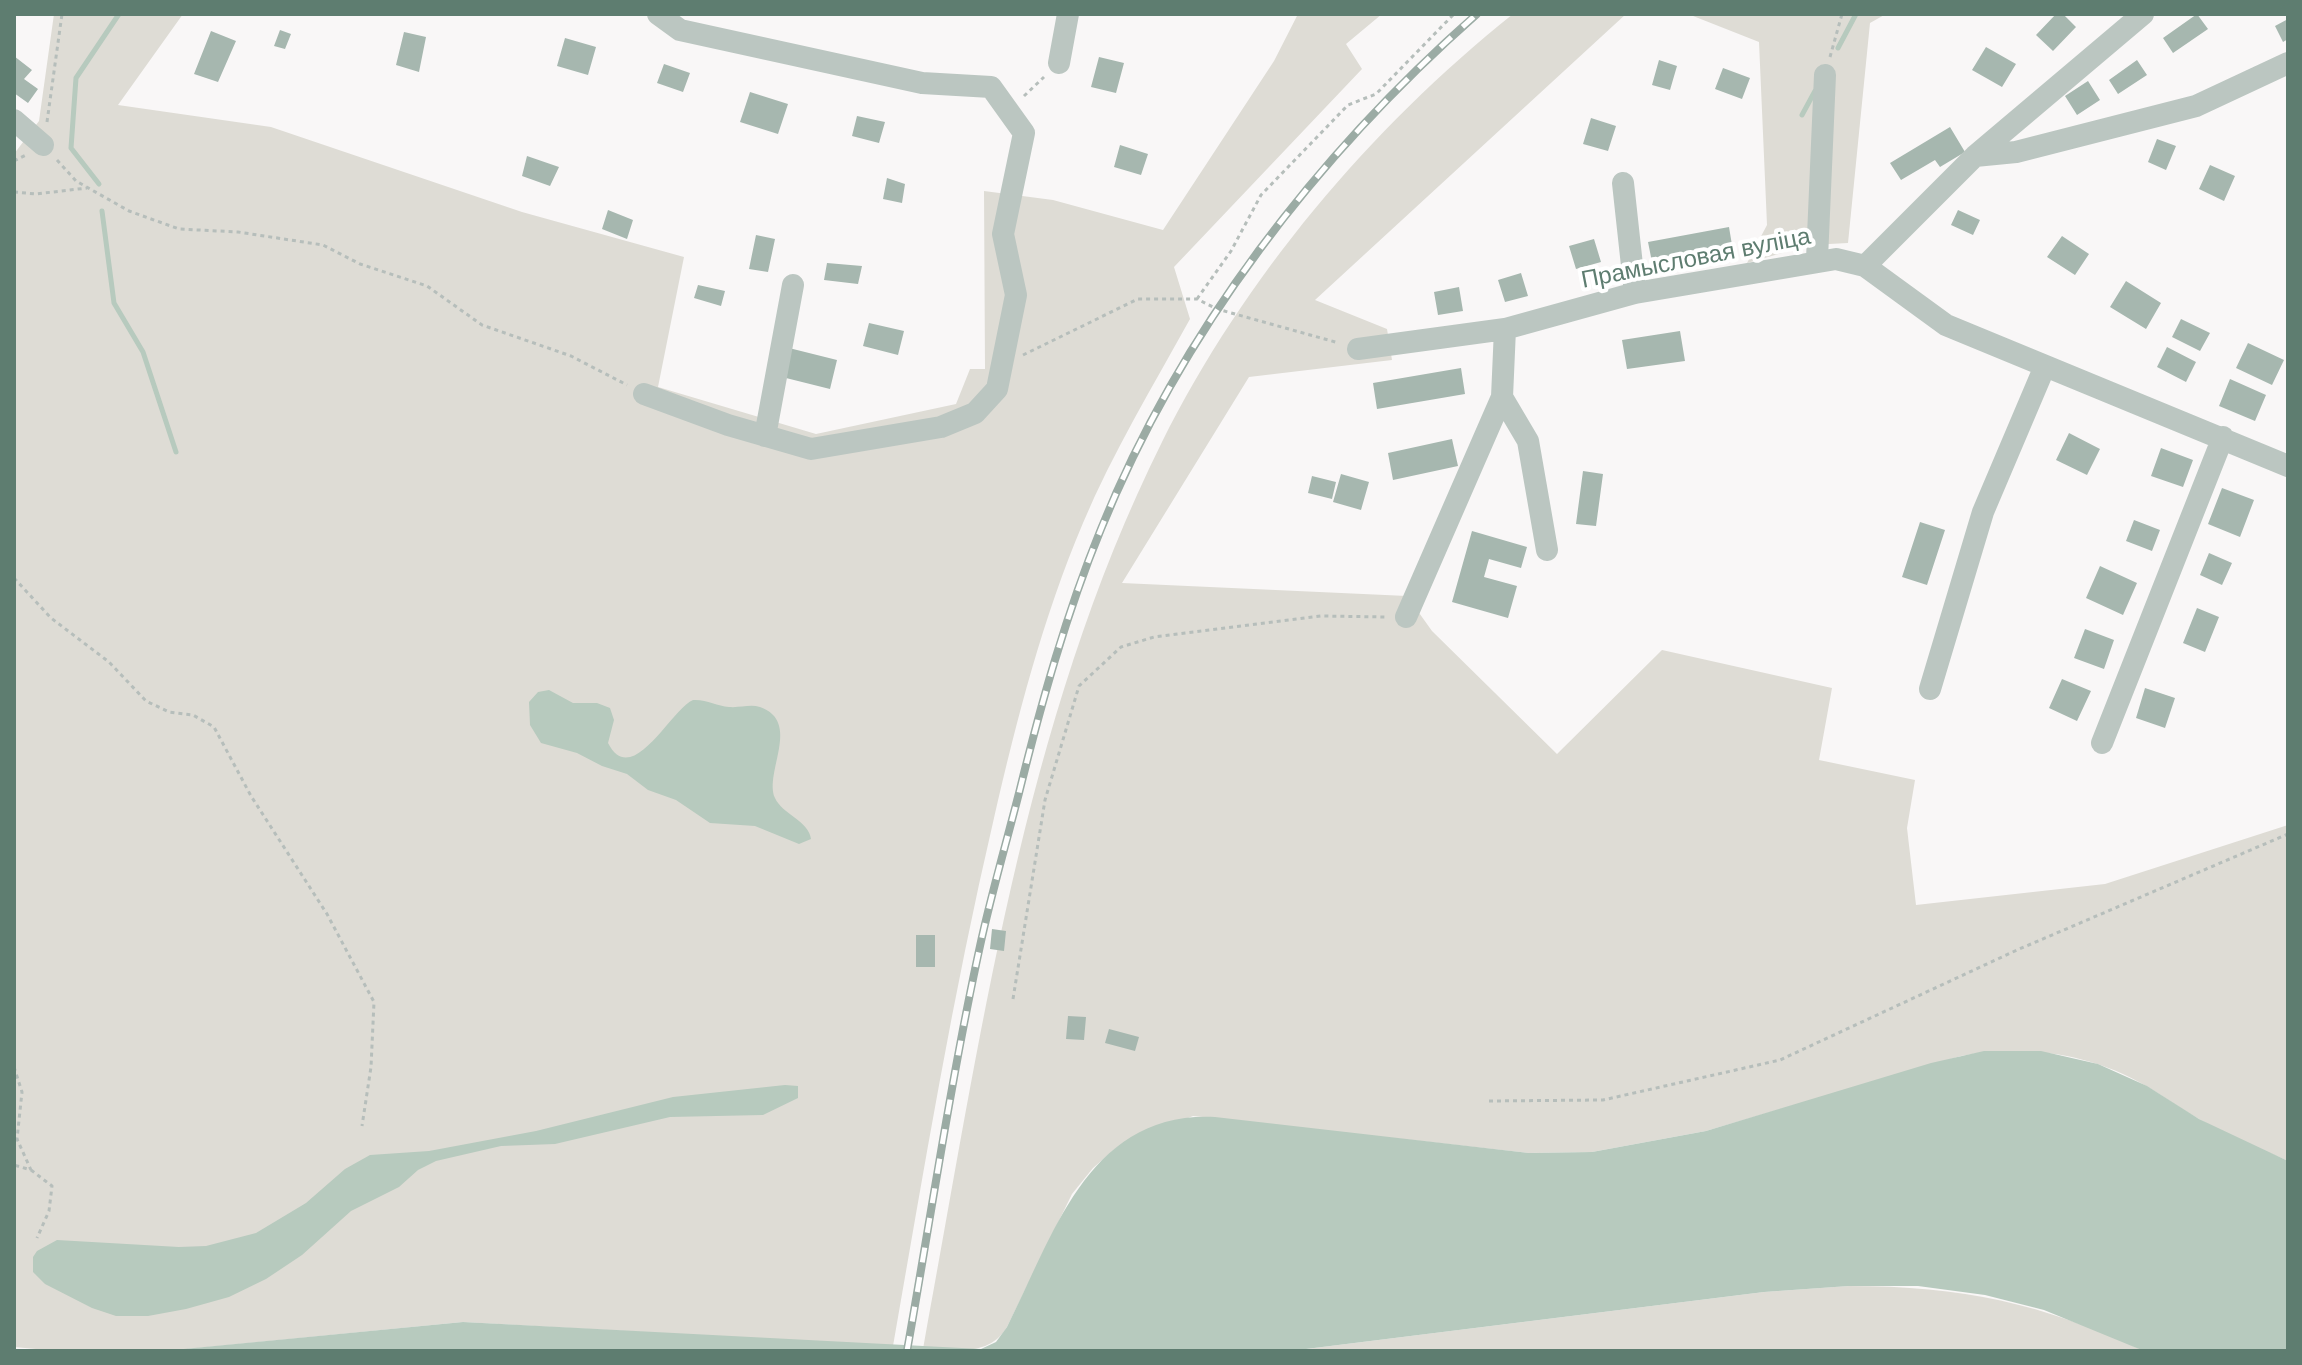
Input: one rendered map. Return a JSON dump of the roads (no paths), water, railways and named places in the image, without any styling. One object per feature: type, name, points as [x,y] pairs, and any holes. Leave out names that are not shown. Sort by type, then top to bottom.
[{"type":"street","points":[[644,394],[681,410],[811,449],[941,427],[975,413],[997,389],[1016,295],[1003,234],[1024,133],[991,87],[922,83],[680,30],[658,14]]},
{"type":"street","points":[[1059,63],[1068,14]]},
{"type":"street","points":[[1865,266],[1975,156],[2143,14]]},
{"type":"street","points":[[1975,156],[2016,152],[2196,106],[2288,63]]},
{"type":"street","points":[[1817,259],[1825,75]]},
{"type":"street","points":[[14,120],[43,145]]},
{"type":"street","points":[[1623,183],[1635,293]]},
{"type":"street","name":"Прамысловая вуліца","points":[[1358,349],[1505,329],[1635,293],[1817,259],[1836,259],[1865,266],[1946,325],[2288,466]]},
{"type":"street","points":[[765,436],[793,285]]},
{"type":"street","points":[[1406,617],[1502,397],[1505,329]]},
{"type":"street","points":[[1930,689],[1983,512],[2045,366]]},
{"type":"street","points":[[1502,397],[1528,441],[1547,550]]},
{"type":"street","points":[[2102,743],[2223,437]]},
{"type":"waterway","points":[[99,184],[71,148],[76,78],[119,14]]},
{"type":"waterway","points":[[1838,48],[1856,14]]},
{"type":"waterway","points":[[1802,115],[1815,91]]},
{"type":"waterway","points":[[102,211],[114,303],[143,352],[176,452]]},
{"type":"railway","points":[[907,1351],[950,1097],[984,927],[1055,660],[1101,529],[1171,385],[1213,316],[1259,250],[1309,186],[1362,126],[1418,68],[1477,14]]}]
